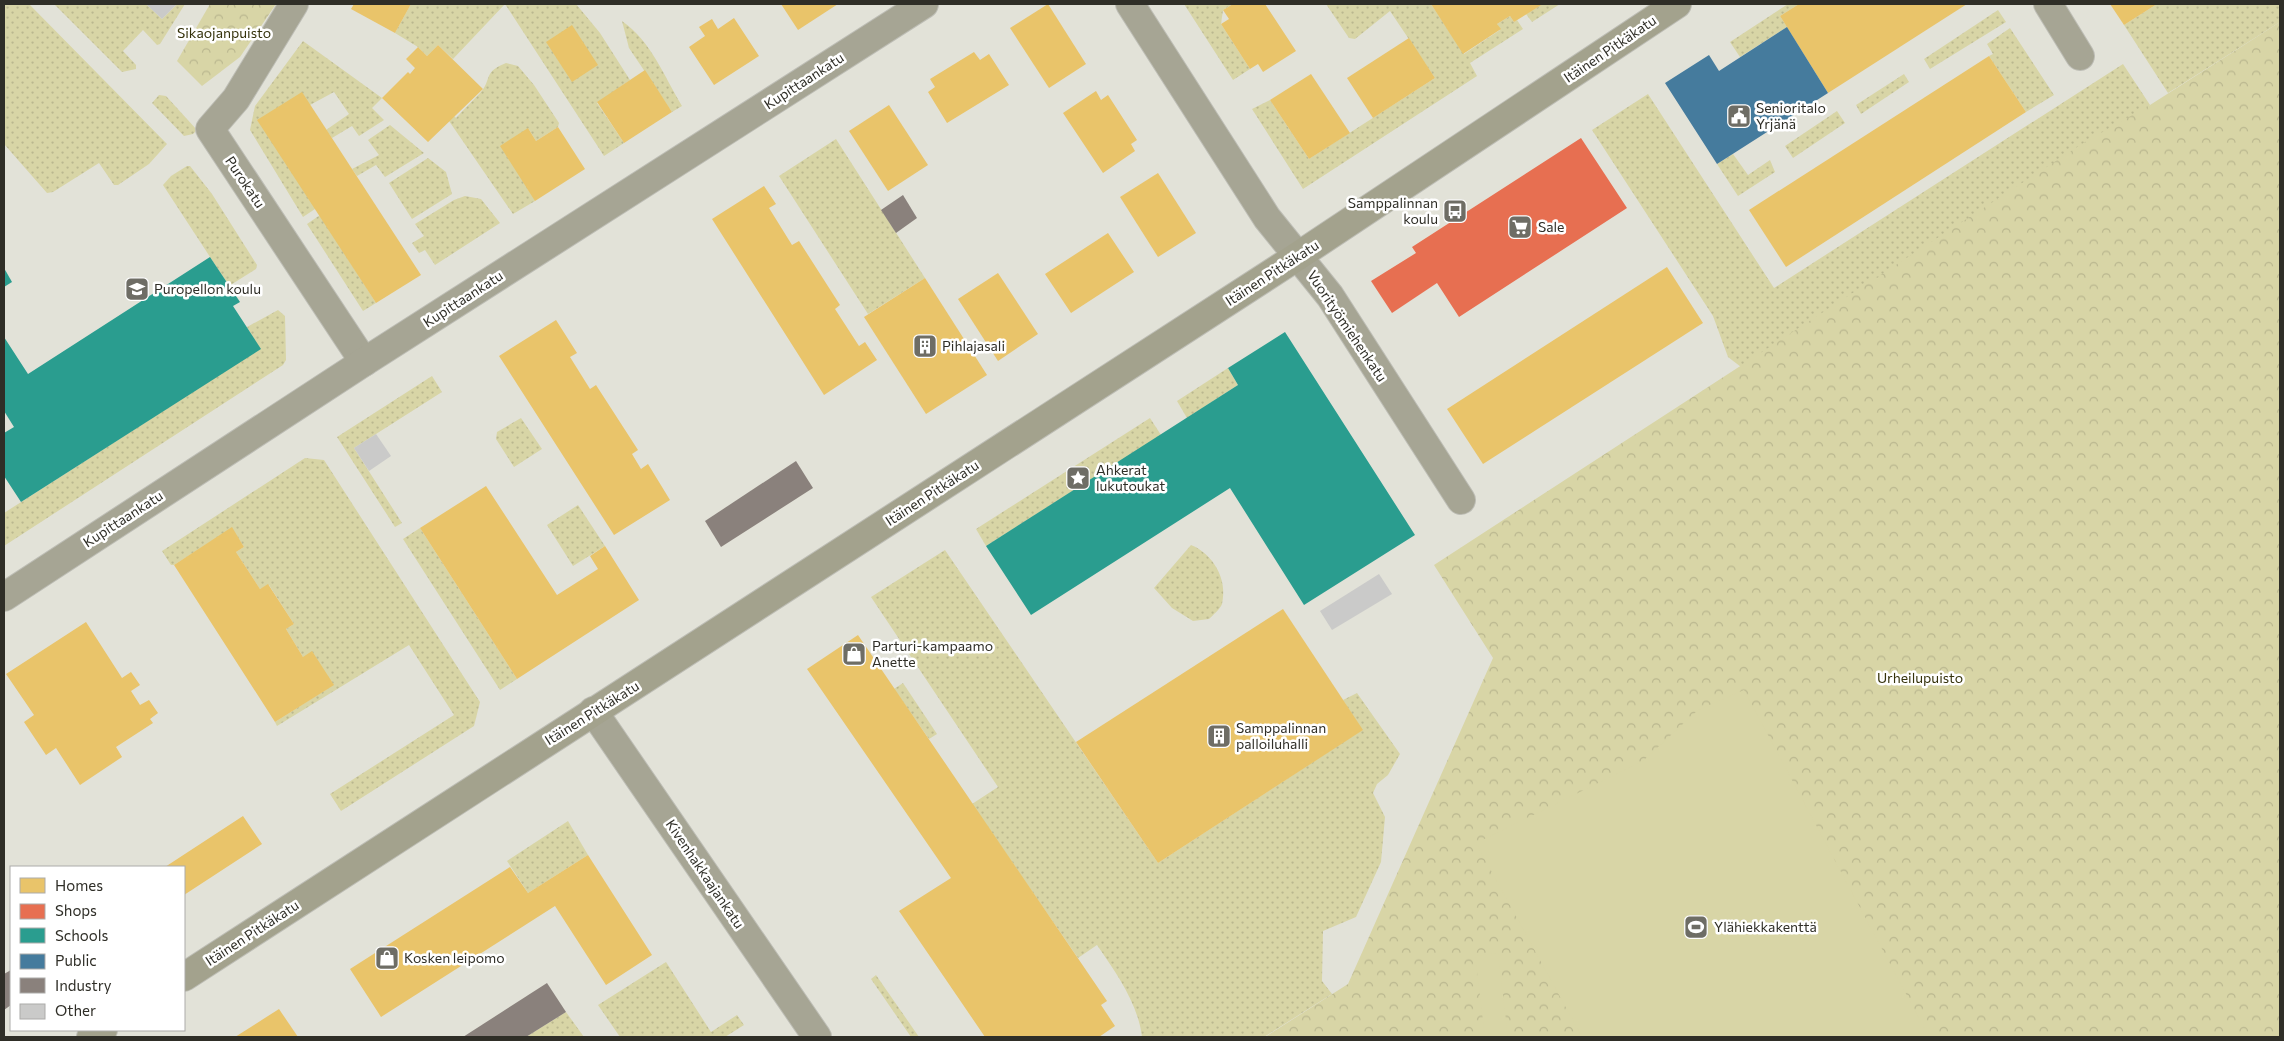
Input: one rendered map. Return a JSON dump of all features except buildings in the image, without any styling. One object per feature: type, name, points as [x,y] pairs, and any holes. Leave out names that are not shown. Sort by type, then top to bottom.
[{"type":"main road","name":"Itäinen Pitkäkatu","points":[[185,976],[1298,256],[1677,4]]},
{"type":"street","name":"Purokatu","points":[[294,4],[236,98],[210,129],[364,362]]},
{"type":"street","name":"Kupittaankatu","points":[[4,597],[364,362],[924,4]]},
{"type":"street","name":"Vuorityömiehenkatu","points":[[1130,4],[1267,218],[1330,296],[1460,500]]},
{"type":"street","points":[[2048,4],[2080,56]]},
{"type":"street","name":"Kivenhakkaajankatu","points":[[593,711],[817,1037]]},
{"type":"green space","points":[[4,4],[29,4],[167,144],[149,164],[118,185],[114,185],[99,163],[53,192],[47,193],[4,144]]},
{"type":"green space","points":[[54,4],[146,4],[162,19],[177,4],[185,4],[160,44],[157,45],[143,30],[123,51],[136,65],[136,69],[122,72]]},
{"type":"green space","name":"Sikaojanpuisto","points":[[210,4],[276,4],[240,57],[202,86],[177,61]]},
{"type":"green space","points":[[411,4],[505,4],[453,59],[438,45],[427,56],[418,47],[395,33]]},
{"type":"green space","points":[[505,4],[576,4],[600,33],[630,80],[597,103],[624,143],[604,156]]},
{"type":"green space","points":[[1184,4],[1233,4],[1223,10],[1221,24],[1250,69],[1233,80]]},
{"type":"green space","points":[[1326,4],[1431,4],[1464,54],[1500,30],[1497,24],[1510,16],[1514,22],[1517,20],[1523,29],[1470,63],[1477,76],[1303,189],[1252,109],[1270,100],[1309,159],[1435,78],[1390,11],[1355,39],[1349,38]]},
{"type":"green space","points":[[1543,4],[1560,4],[1532,22],[1526,14]]},
{"type":"green space","points":[[1788,4],[1799,4],[1780,16],[1787,27],[1740,57],[1730,42]]},
{"type":"green space","points":[[2157,4],[2280,4],[2280,22],[2168,93],[2124,25]]},
{"type":"green space","points":[[1998,10],[2006,22],[1930,69],[1924,59]]},
{"type":"green space","points":[[622,21],[641,38],[649,49],[682,106],[672,112],[629,48]]},
{"type":"green space","name":"Urheilupuisto","points":[[2280,22],[2280,1037],[1265,1037],[1348,984],[1493,658],[1434,565],[2085,142],[2150,105]]},
{"type":"green space","points":[[2010,28],[2054,95],[2026,112],[1989,56],[1993,54],[1987,44]]},
{"type":"green space","points":[[303,41],[382,98],[372,108],[384,120],[359,136],[352,126],[332,138],[326,130],[349,114],[334,92],[310,105],[315,209],[303,217],[250,130],[255,106]]},
{"type":"green space","points":[[506,63],[518,66],[534,85],[559,123],[558,127],[536,141],[528,128],[535,201],[513,214],[449,121],[454,116],[456,118],[481,92],[491,73]]},
{"type":"green space","points":[[2123,64],[2150,105],[2095,159],[1771,390],[1728,357],[1713,316],[1592,130],[1648,94],[1774,288]]},
{"type":"green space","points":[[1904,74],[1909,82],[1861,114],[1856,105]]},
{"type":"green space","points":[[159,95],[166,96],[197,130],[193,134],[184,136],[152,103]]},
{"type":"green space","points":[[1837,111],[1845,123],[1793,158],[1785,146]]},
{"type":"green space","points":[[390,125],[424,153],[385,177],[376,165],[357,176],[352,169],[379,155],[368,140]]},
{"type":"green space","points":[[836,139],[925,278],[868,314],[779,176]]},
{"type":"green space","points":[[1733,154],[1748,175],[1770,160],[1775,172],[1738,196],[1717,164]]},
{"type":"green space","points":[[428,158],[446,172],[452,194],[412,219],[389,183]]},
{"type":"green space","points":[[190,166],[212,194],[257,265],[256,269],[229,286],[163,185],[171,176]]},
{"type":"green space","points":[[465,196],[481,199],[500,223],[435,265],[425,250],[419,253],[412,243],[424,236],[415,224],[454,200]]},
{"type":"green space","points":[[320,215],[376,303],[363,311],[307,224]]},
{"type":"green space","points":[[278,310],[285,316],[286,360],[283,365],[4,546],[4,513],[260,349],[247,327]]},
{"type":"green space","points":[[1228,368],[1238,385],[1187,418],[1177,401]]},
{"type":"green space","points":[[432,376],[442,392],[354,448],[402,523],[395,527],[337,437]]},
{"type":"green space","points":[[521,418],[542,449],[514,467],[496,439],[497,432]]},
{"type":"green space","points":[[1150,418],[1161,435],[986,546],[976,529]]},
{"type":"green space","points":[[305,458],[324,460],[480,702],[474,726],[341,811],[330,794],[454,715],[409,645],[277,726],[275,722],[333,685],[303,657],[286,629],[294,624],[269,585],[260,589],[236,552],[244,547],[232,528],[174,565],[171,565],[162,551]]},
{"type":"green space","points":[[578,505],[605,546],[573,566],[547,525]]},
{"type":"green space","points":[[420,528],[517,679],[500,690],[403,539]]},
{"type":"green space","points":[[1191,545],[1206,554],[1217,568],[1221,577],[1223,586],[1222,604],[1209,619],[1193,621],[1172,608],[1154,588]]},
{"type":"green space","points":[[945,550],[1158,863],[1362,730],[1343,700],[1357,693],[1400,754],[1388,775],[1377,784],[1373,793],[1385,817],[1381,862],[1356,917],[1323,931],[1322,981],[1332,994],[1264,1037],[1142,1037],[1140,1024],[1131,1000],[1119,977],[1097,945],[1078,958],[972,804],[998,787],[871,597]]},
{"type":"green space","points":[[903,683],[937,734],[929,739],[894,689]]},
{"type":"green space","name":"Ylähiekkakenttä","points":[[1744,690],[1929,1037],[1582,1037],[1476,843],[1643,761],[1698,710]]},
{"type":"green space","points":[[568,821],[588,855],[528,893],[507,861]]},
{"type":"green space","points":[[1498,953],[1508,1037],[1485,1037],[1475,956]]},
{"type":"green space","points":[[666,962],[711,1032],[737,1015],[744,1025],[725,1037],[620,1037],[598,1005]]},
{"type":"green space","points":[[876,975],[919,1037],[911,1037],[871,979]]},
{"type":"green space","points":[[566,1012],[584,1037],[526,1037]]},
{"type":"place","name":"Senioritalo Yrjänä","points":[[1739,116]]},
{"type":"place","name":"Samppalinnan koulu","points":[[1455,211]]},
{"type":"place","name":"Sale","points":[[1520,227]]},
{"type":"place","name":"Puropellon koulu","points":[[137,289]]},
{"type":"place","name":"Pihlajasali","points":[[925,346]]},
{"type":"place","name":"Ahkerat lukutoukat","points":[[1078,478]]},
{"type":"place","name":"Parturi-kampaamo Anette","points":[[854,654]]},
{"type":"place","name":"Samppalinnan palloiluhalli","points":[[1219,736]]},
{"type":"place","name":"Ylähiekkakenttä","points":[[1696,927]]},
{"type":"place","name":"Kosken leipomo","points":[[387,958]]}]
